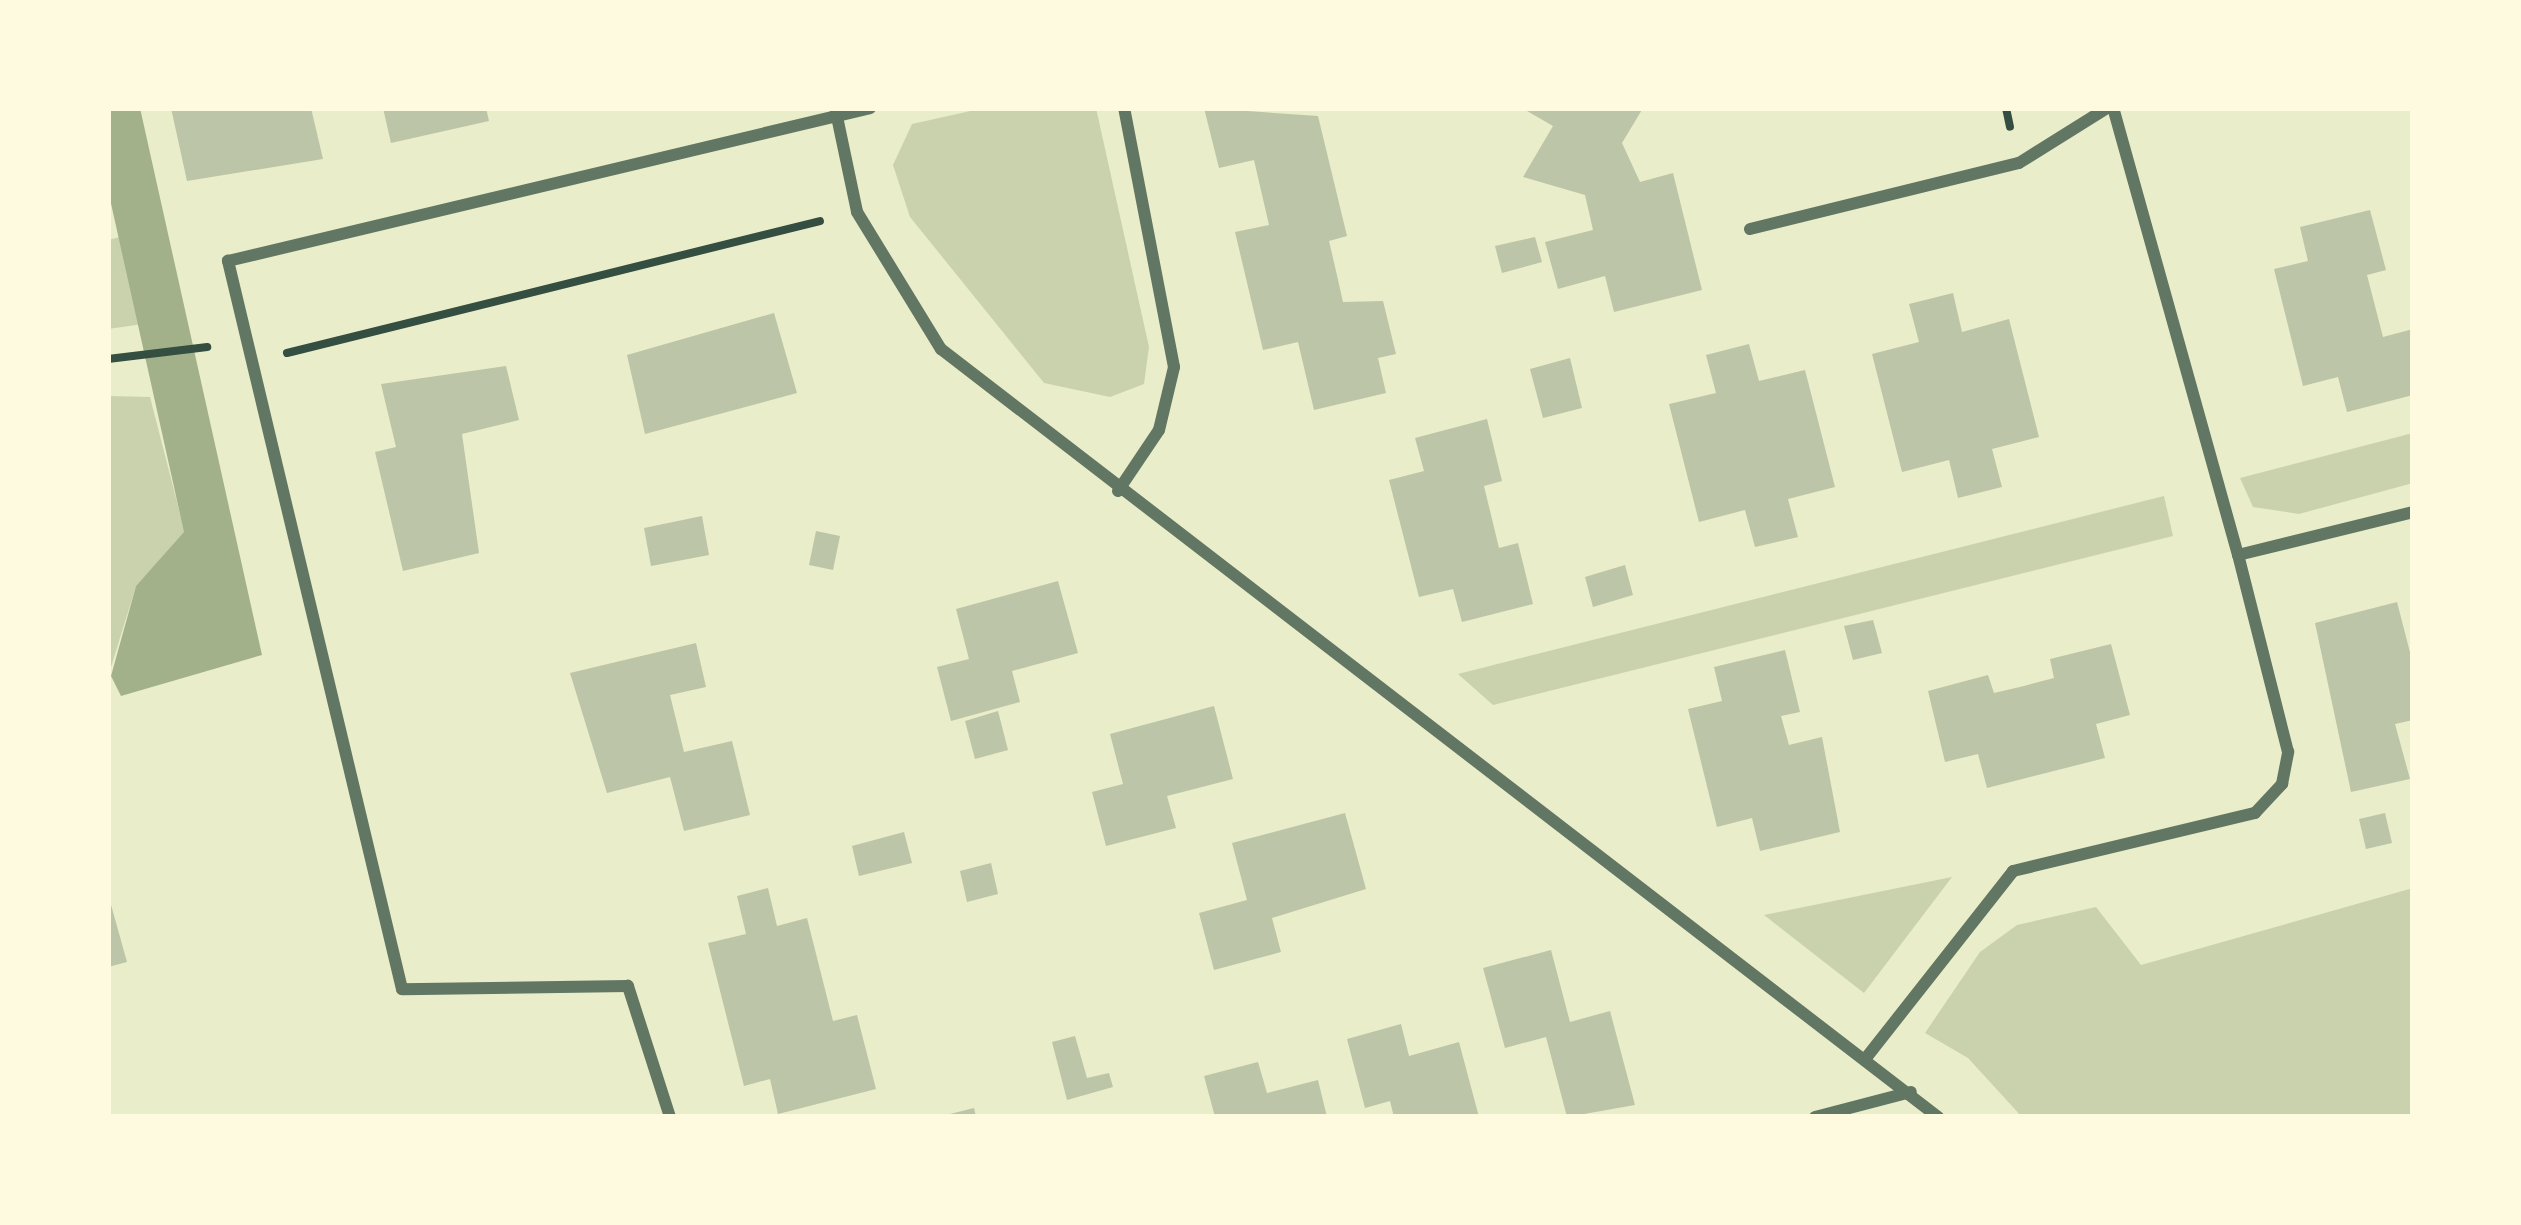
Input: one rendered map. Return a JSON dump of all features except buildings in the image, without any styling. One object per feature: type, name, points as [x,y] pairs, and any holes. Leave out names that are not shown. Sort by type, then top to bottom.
[{"type":"street","points":[[670,1117],[628,986],[402,989],[228,261],[836,111],[870,108]]},
{"type":"street","points":[[1118,491],[1159,430],[1174,368],[1124,108]]},
{"type":"street","points":[[1750,229],[2019,163],[2110,108],[2238,555],[2288,752],[2282,784],[2255,813],[2013,871],[1866,1058]]},
{"type":"street","points":[[836,111],[857,212],[940,350],[1118,491],[1911,1091],[1938,1117]]},
{"type":"street","points":[[2238,555],[2413,512]]},
{"type":"street","points":[[1815,1117],[1911,1091]]},
{"type":"path","points":[[250,362],[857,212]]},
{"type":"path","points":[[108,359],[146,359],[191,349]]},
{"type":"shaded area","points":[[108,108],[140,108],[262,655],[121,696],[111,676],[136,586],[184,532],[108,190]]},
{"type":"shaded area","points":[[984,108],[1096,108],[1149,347],[1144,384],[1110,397],[1044,383],[910,217],[893,165],[912,124]]},
{"type":"shaded area","points":[[120,237],[143,324],[108,329],[108,240]]},
{"type":"shaded area","points":[[108,396],[150,397],[185,533],[136,586],[108,677]]},
{"type":"shaded area","points":[[2413,433],[2413,483],[2299,514],[2253,507],[2240,478]]},
{"type":"shaded area","points":[[2164,496],[2173,536],[1493,705],[1458,674]]},
{"type":"shaded area","points":[[1952,877],[1864,993],[1764,915]]},
{"type":"shaded area","points":[[2413,888],[2413,1117],[2022,1117],[1968,1058],[1925,1033],[1980,952],[2017,925],[2096,907],[2141,965]]}]
